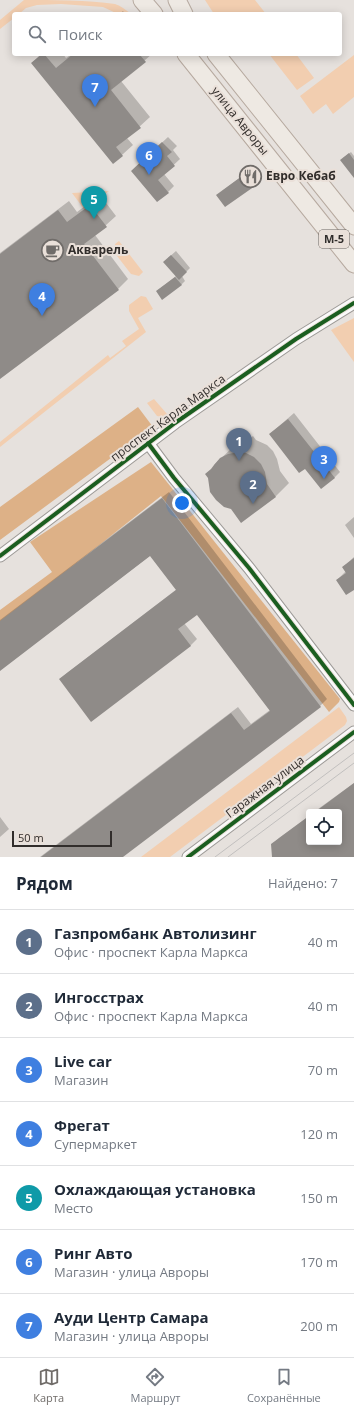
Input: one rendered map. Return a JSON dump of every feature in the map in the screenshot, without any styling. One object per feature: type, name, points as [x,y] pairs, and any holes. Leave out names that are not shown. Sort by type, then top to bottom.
[{"type":"main road","points":[[142,0],[152,12]]},
{"type":"main road","points":[[177,0],[183,12]]},
{"type":"main road","name":"улица Авроры","points":[[188,56],[354,264]]},
{"type":"main road","name":"улица Авроры","points":[[218,56],[354,226]]},
{"type":"street","name":"проспект Карла Маркса","points":[[0,556],[175,423],[296,339],[354,303]]},
{"type":"street","points":[[148,443],[174,478],[249,568],[354,705]]},
{"type":"street","name":"Гаражная улица","points":[[188,857],[354,732]]},
{"type":"shaded area","points":[[24,0],[82,1],[115,4],[128,12],[114,12],[103,7],[61,4],[37,5],[26,8],[21,12],[12,12],[12,20],[0,29],[0,20]]},
{"type":"shaded area","points":[[205,0],[255,0],[264,12],[213,12]]},
{"type":"shaded area","points":[[354,55],[354,97],[333,114],[326,104],[313,114],[300,96]]},
{"type":"shaded area","points":[[271,56],[298,56],[314,78],[297,90]]},
{"type":"shaded area","points":[[109,191],[84,209],[72,193]]},
{"type":"shaded area","points":[[119,241],[143,272],[139,276],[131,274],[114,252],[115,244]]},
{"type":"shaded area","points":[[141,296],[146,297],[153,309],[138,318],[146,332],[0,447],[0,442],[108,355],[110,358],[126,346],[122,341],[139,329],[129,311],[129,305]]},
{"type":"shaded area","points":[[354,318],[354,362],[331,330]]},
{"type":"shaded area","points":[[154,399],[167,414],[162,417],[157,416],[147,403]]},
{"type":"shaded area","points":[[138,407],[153,427],[0,540],[0,507]]},
{"type":"shaded area","points":[[151,462],[340,699],[329,712],[161,496],[0,624],[0,610],[52,572],[30,542]]},
{"type":"shaded area","points":[[339,707],[346,717],[347,721],[345,725],[170,857],[141,857]]},
{"type":"building","points":[[40,56],[46,56],[56,68],[71,56],[141,56],[146,62],[111,90],[141,128],[116,147],[123,156],[113,164],[31,63]]},
{"type":"building","points":[[162,142],[172,152],[167,156],[175,166],[158,180],[169,193],[157,202],[131,171]]},
{"type":"building","points":[[349,153],[354,160],[354,178],[340,160]]},
{"type":"building","points":[[249,171],[256,182],[253,184],[255,186],[225,207],[216,195]]},
{"type":"building","points":[[90,205],[107,227],[84,244],[119,290],[0,379],[0,254],[58,210],[67,222]]},
{"type":"building","points":[[171,255],[187,272],[179,280],[163,262]]},
{"type":"building","points":[[175,277],[182,285],[162,300],[156,291]]},
{"type":"building","points":[[288,419],[335,478],[321,489],[305,469],[299,473],[269,434]]},
{"type":"building","points":[[240,448],[244,452],[254,457],[261,464],[265,472],[267,484],[276,497],[241,523],[231,509],[224,507],[210,492],[208,478],[205,474],[220,458],[234,453]]},
{"type":"building","points":[[162,498],[321,707],[123,857],[41,857],[231,713],[244,730],[270,711],[197,615],[178,629],[191,646],[91,722],[59,679],[176,590],[150,556],[0,671],[0,621]]},
{"type":"building","points":[[354,558],[354,590],[346,595],[336,580],[346,573],[342,567]]},
{"type":"building","points":[[354,783],[354,857],[272,857],[271,844],[306,818],[306,845],[342,845],[342,809],[319,809]]},
{"type":"tram line","points":[[215,857],[354,753]]},
{"type":"tram line","points":[[228,857],[354,763]]},
{"type":"cycle path","points":[[0,556],[175,423],[296,339],[354,303]]},
{"type":"cycle path","points":[[148,443],[174,478],[249,568],[354,705]]},
{"type":"cycle path","points":[[188,857],[354,732]]},
{"type":"place","name":"Ауди Центр Самара","points":[[95,107]]},
{"type":"place","name":"Ринг Авто","points":[[149,175]]},
{"type":"place","name":"Евро Кебаб","points":[[250,176]]},
{"type":"place","name":"Охлаждающая установка","points":[[94,219]]},
{"type":"place","name":"Акварель","points":[[53,250]]},
{"type":"place","name":"Фрегат","points":[[42,316]]},
{"type":"place","name":"Газпромбанк Автолизинг","points":[[239,461]]},
{"type":"place","name":"Live car","points":[[324,479]]},
{"type":"place","name":"Ингосстрах","points":[[253,504]]}]
